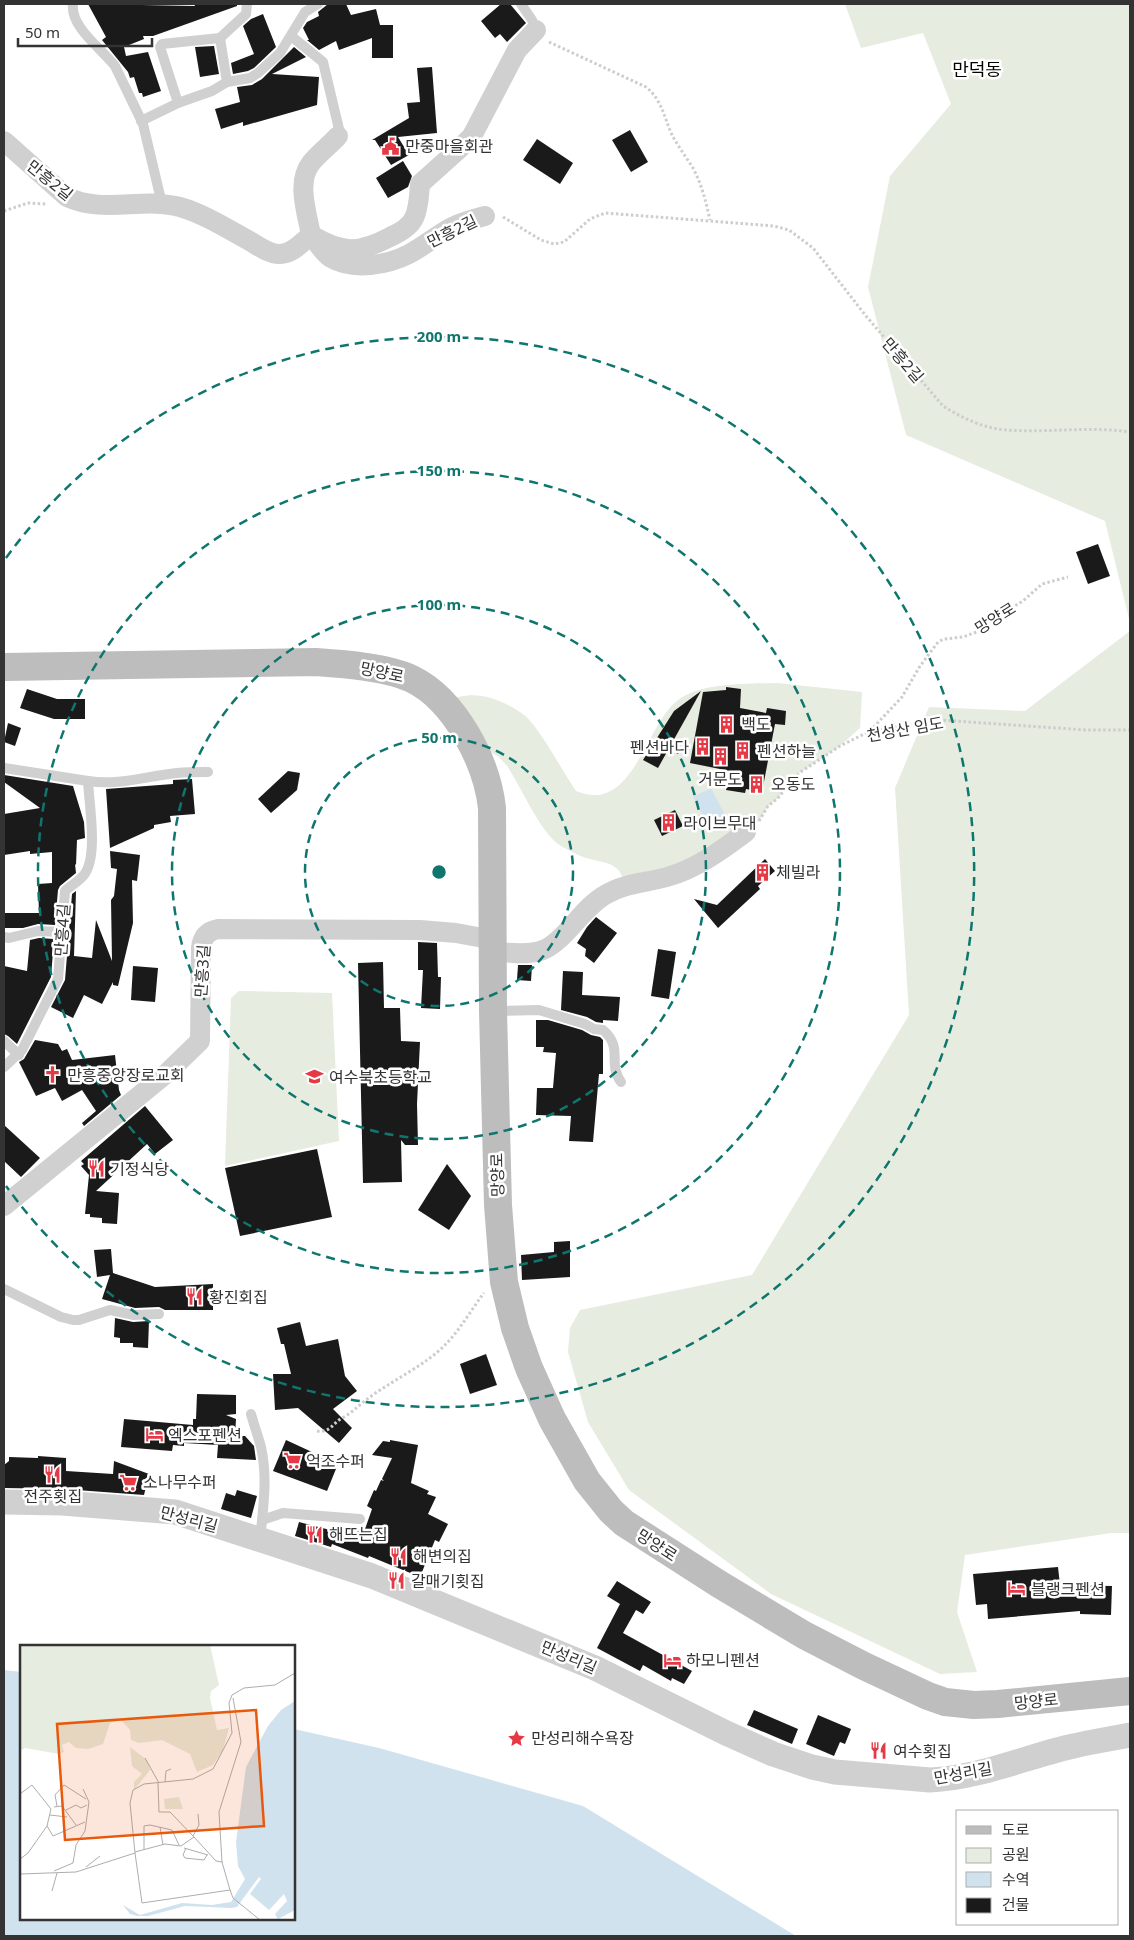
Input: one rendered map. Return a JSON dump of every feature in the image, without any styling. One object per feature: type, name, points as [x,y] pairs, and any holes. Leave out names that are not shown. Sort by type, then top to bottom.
[{"type":"main road","name":"망양로","points":[[4,667],[315,662],[365,668],[412,679],[431,691],[453,715],[472,746],[487,780],[493,818],[493,1011],[498,1205],[502,1269],[515,1328],[528,1368],[552,1419],[587,1481],[611,1511],[636,1531],[804,1635],[928,1696],[945,1702],[960,1704],[998,1704],[1130,1691]]},
{"type":"street","name":"만흥2길","points":[[311,234],[328,245],[355,250],[378,243],[407,227],[413,221],[418,209],[420,184],[472,136],[518,50],[536,30]]},
{"type":"street","points":[[311,234],[304,192],[304,177],[309,164],[338,136]]},
{"type":"street","name":"만흥2길","points":[[4,141],[67,197],[82,203],[106,206],[162,204],[197,213],[267,251],[277,254],[291,251],[311,234]]},
{"type":"street","name":"만흥2길","points":[[311,234],[330,257],[353,264],[368,265],[397,259],[450,228],[467,220],[484,216]]},
{"type":"street","points":[[494,946],[528,954],[544,950],[556,941],[586,909],[602,896],[624,886],[668,877],[695,866],[746,832]]},
{"type":"street","name":"만흥3길","points":[[4,1206],[167,1073],[200,1042],[200,948],[204,938],[211,931],[218,929],[420,930],[456,933],[494,946]]},
{"type":"street","name":"만성리길","points":[[4,1502],[62,1503],[165,1510],[261,1530],[595,1668],[726,1733],[773,1754],[812,1767],[835,1772],[943,1780],[984,1771],[1069,1747],[1130,1735]]},
{"type":"lane","points":[[74,4],[74,14],[78,22],[92,43],[115,66],[142,121],[162,204]]},
{"type":"lane","points":[[178,103],[160,47],[162,44],[220,38],[246,14],[248,4]]},
{"type":"lane","points":[[142,121],[178,103],[212,92],[228,82],[250,78],[258,73],[280,52],[305,12],[318,4]]},
{"type":"lane","points":[[520,4],[532,20],[536,30]]},
{"type":"lane","points":[[291,36],[322,62],[339,129],[338,136]]},
{"type":"lane","points":[[220,38],[228,82]]},
{"type":"lane","points":[[4,768],[98,783],[130,782],[176,773],[208,772]]},
{"type":"lane","name":"만흥4길","points":[[4,1067],[28,1041],[58,979],[65,892],[84,876],[92,851],[88,781]]},
{"type":"lane","points":[[4,937],[8,938],[38,931],[62,932]]},
{"type":"lane","points":[[493,1011],[539,1010],[585,1024],[594,1029],[603,1030],[614,1044],[615,1070],[621,1082]]},
{"type":"lane","points":[[4,1041],[18,1054]]},
{"type":"lane","points":[[4,1290],[61,1317],[72,1320],[79,1320],[110,1310],[134,1314],[160,1314]]},
{"type":"lane","points":[[251,1414],[261,1448],[265,1477],[261,1530]]},
{"type":"lane","points":[[261,1530],[283,1513],[360,1519]]},
{"type":"path","points":[[536,30],[547,42],[646,87],[653,93],[658,100],[671,133],[693,168],[704,195],[710,220]]},
{"type":"path","points":[[4,211],[28,203],[82,203]]},
{"type":"path","name":"만흥2길","points":[[484,216],[499,214],[541,240],[554,244],[564,242],[590,219],[604,213],[710,220],[774,226],[789,230],[813,248],[866,316],[943,406],[959,416],[1006,430],[1090,428],[1130,432]]},
{"type":"path","name":"망양로","points":[[870,731],[902,696],[920,666],[938,642],[944,639],[963,637],[982,630],[1006,611],[1023,601],[1042,584],[1068,577]]},
{"type":"path","name":"천성산 임도","points":[[746,832],[760,821],[768,806],[777,799],[799,773],[818,759],[870,731],[940,720],[1086,730],[1130,730]]},
{"type":"path","points":[[317,1431],[324,1432],[329,1429],[365,1400],[438,1352],[451,1338],[502,1269]]},
{"type":"green space","points":[[845,4],[1130,4],[1130,623],[1105,521],[906,435],[868,287],[890,176],[951,104],[923,33],[861,48]]},
{"type":"green space","points":[[1130,631],[1130,1533],[1111,1533],[965,1555],[957,1612],[977,1672],[940,1674],[771,1594],[629,1490],[588,1422],[568,1352],[570,1328],[580,1310],[752,1275],[909,1015],[895,788],[929,707],[1025,711]]},
{"type":"green space","points":[[777,683],[862,692],[860,728],[840,746],[799,773],[777,799],[768,806],[759,821],[695,866],[623,879],[621,873],[613,866],[579,855],[553,840],[539,821],[507,766],[499,757],[489,751],[443,702],[476,695],[492,698],[516,709],[527,717],[537,730],[576,791],[595,795],[611,791],[625,780],[666,713],[677,701],[698,690],[711,687]]},
{"type":"green space","points":[[239,991],[332,993],[339,1141],[225,1166],[231,998]]},
{"type":"water","points":[[711,788],[727,819],[709,828],[693,797]]},
{"type":"water","points":[[4,1670],[20,1672],[20,1920],[295,1920],[295,1729],[379,1748],[583,1806],[796,1936],[4,1936]]},
{"type":"building","points":[[88,4],[195,6],[194,4],[237,4],[237,6],[153,36],[143,36],[144,39],[124,47],[126,56],[148,52],[161,91],[143,97],[142,93],[139,93],[134,77],[130,78],[128,72],[102,40],[106,37]]},
{"type":"building","points":[[328,4],[346,4],[351,15],[376,9],[380,25],[393,25],[393,58],[372,58],[372,38],[339,50],[336,41],[319,50],[307,40],[309,40],[303,28],[307,22],[319,16],[318,12]]},
{"type":"building","points":[[501,4],[510,4],[526,23],[507,42],[500,34],[495,38],[481,21]]},
{"type":"building","points":[[263,14],[276,47],[254,68],[233,74],[231,63],[254,54],[243,26],[251,19]]},
{"type":"building","points":[[214,46],[219,74],[200,77],[195,47]]},
{"type":"building","points":[[294,47],[306,57],[272,74],[319,77],[317,105],[243,126],[243,122],[221,129],[215,109],[240,102],[237,87],[252,85],[262,79]]},
{"type":"building","points":[[432,67],[437,133],[398,137],[409,155],[391,165],[375,140],[372,140],[409,118],[407,103],[420,102],[417,68]]},
{"type":"building","points":[[630,130],[648,162],[631,172],[612,140]]},
{"type":"building","points":[[537,139],[573,163],[560,184],[523,160]]},
{"type":"building","points":[[403,161],[412,176],[408,187],[388,198],[376,178]]},
{"type":"building","points":[[1098,544],[1110,576],[1088,584],[1076,552]]},
{"type":"building","points":[[726,687],[741,689],[740,708],[766,713],[767,708],[786,711],[785,725],[775,724],[762,792],[746,789],[745,793],[726,790],[730,771],[690,763],[703,692],[726,690]]},
{"type":"building","points":[[27,689],[57,699],[85,699],[85,719],[54,719],[20,708]]},
{"type":"building","points":[[701,691],[658,768],[643,760],[674,711]]},
{"type":"building","points":[[8,723],[21,728],[15,746],[4,742]]},
{"type":"building","points":[[288,771],[300,773],[297,790],[271,813],[258,799]]},
{"type":"building","points":[[4,775],[73,786],[84,822],[85,838],[77,840],[76,873],[60,886],[58,890],[55,925],[38,924],[23,928],[4,928],[4,913],[39,913],[38,884],[52,883],[52,852],[30,854],[30,851],[4,855],[4,814],[40,808],[4,782]]},
{"type":"building","points":[[192,779],[195,814],[170,816],[171,822],[154,825],[154,828],[110,848],[106,789],[173,784],[173,780]]},
{"type":"building","name":"라이브무대","points":[[675,810],[683,826],[662,836],[654,820]]},
{"type":"building","points":[[110,851],[140,855],[137,881],[132,880],[133,923],[118,986],[113,985],[113,982],[102,1004],[84,995],[73,1018],[51,1007],[65,980],[72,894],[76,891],[74,956],[92,958],[96,920],[112,961],[111,900],[114,896],[117,869],[111,868]]},
{"type":"building","points":[[765,859],[775,871],[758,886],[760,889],[718,928],[694,899],[717,905]]},
{"type":"building","points":[[596,917],[617,933],[594,963],[585,956],[586,949],[577,943]]},
{"type":"building","points":[[39,938],[54,939],[51,977],[17,1044],[4,1034],[4,966],[27,971],[30,940]]},
{"type":"building","points":[[418,942],[437,943],[438,977],[441,977],[440,1009],[421,1008],[423,970],[418,970]]},
{"type":"building","points":[[658,949],[676,952],[669,999],[651,996]]},
{"type":"building","points":[[383,962],[384,1008],[400,1008],[401,1041],[420,1042],[417,1104],[418,1145],[405,1145],[401,1140],[402,1182],[363,1183],[358,963]]},
{"type":"building","points":[[518,965],[532,965],[531,981],[517,980]]},
{"type":"building","points":[[133,966],[158,968],[155,1002],[131,1000]]},
{"type":"building","points":[[563,971],[583,972],[582,995],[620,997],[618,1021],[603,1020],[603,1023],[596,1022],[587,1017],[561,1010]]},
{"type":"building","points":[[536,1020],[548,1020],[582,1030],[603,1040],[603,1074],[599,1074],[593,1142],[569,1141],[571,1116],[536,1115],[537,1088],[553,1088],[556,1053],[543,1052],[544,1047],[536,1047]]},
{"type":"building","points":[[35,1040],[58,1044],[62,1051],[67,1049],[72,1060],[115,1055],[121,1095],[84,1126],[82,1123],[96,1111],[82,1090],[62,1101],[55,1088],[36,1096],[19,1062],[24,1059]]},
{"type":"building","points":[[145,1106],[173,1140],[155,1154],[147,1144],[96,1191],[119,1193],[117,1224],[102,1223],[102,1218],[90,1217],[90,1214],[85,1214],[89,1175],[81,1166],[84,1164],[81,1161]]},
{"type":"building","points":[[4,1125],[40,1158],[21,1177],[4,1161]]},
{"type":"building","points":[[317,1149],[332,1217],[240,1236],[225,1168]]},
{"type":"building","points":[[447,1164],[471,1196],[449,1230],[418,1210]]},
{"type":"building","points":[[570,1241],[570,1277],[522,1280],[521,1255],[554,1252],[554,1242]]},
{"type":"building","points":[[111,1249],[113,1273],[155,1287],[213,1284],[213,1310],[165,1310],[159,1307],[135,1308],[102,1299],[110,1275],[97,1277],[94,1250]]},
{"type":"building","points":[[115,1318],[133,1322],[149,1321],[148,1348],[133,1347],[133,1343],[120,1343],[120,1338],[114,1337]]},
{"type":"building","points":[[300,1322],[306,1346],[338,1339],[345,1376],[357,1391],[333,1409],[352,1428],[339,1443],[298,1408],[275,1410],[273,1374],[291,1374],[284,1344],[281,1344],[277,1328]]},
{"type":"building","points":[[486,1354],[497,1385],[470,1394],[460,1364]]},
{"type":"building","points":[[197,1394],[236,1395],[236,1414],[226,1415],[236,1419],[235,1436],[245,1436],[254,1446],[256,1460],[217,1458],[218,1445],[184,1443],[184,1446],[173,1445],[172,1451],[121,1447],[124,1419],[193,1425],[193,1419],[196,1419]]},
{"type":"building","points":[[286,1440],[338,1464],[327,1491],[273,1471]]},
{"type":"building","points":[[390,1440],[418,1445],[411,1483],[429,1491],[427,1494],[436,1497],[428,1514],[448,1524],[439,1542],[435,1540],[420,1577],[369,1556],[368,1558],[332,1544],[331,1547],[295,1536],[299,1522],[338,1532],[340,1525],[364,1532],[372,1509],[367,1506],[374,1490],[376,1491],[381,1480],[384,1481],[382,1479],[392,1458],[372,1455],[383,1441],[390,1442]]},
{"type":"building","points":[[38,1456],[66,1458],[66,1471],[113,1474],[114,1461],[149,1474],[144,1495],[63,1489],[4,1488],[4,1465],[9,1461],[9,1457],[38,1458]]},
{"type":"building","points":[[237,1490],[257,1496],[251,1518],[221,1509],[226,1493],[235,1496]]},
{"type":"building","name":"블랭크펜션","points":[[1058,1567],[1060,1585],[1112,1586],[1111,1615],[1080,1614],[1080,1611],[988,1619],[987,1604],[976,1605],[973,1574]]},
{"type":"building","points":[[617,1581],[651,1602],[643,1614],[636,1610],[623,1633],[692,1671],[684,1684],[672,1678],[671,1681],[643,1665],[640,1671],[597,1648],[620,1604],[607,1596]]},
{"type":"building","points":[[754,1710],[798,1729],[792,1744],[747,1725]]},
{"type":"building","points":[[818,1715],[851,1729],[845,1744],[840,1742],[834,1756],[806,1744]]},
{"type":"place","name":"만중마을회관","points":[[391,146]]},
{"type":"place","name":"백도","points":[[727,724]]},
{"type":"place","name":"펜션바다","points":[[703,747]]},
{"type":"place","name":"펜션하늘","points":[[743,751]]},
{"type":"place","name":"거문도","points":[[720,757]]},
{"type":"place","name":"오동도","points":[[757,784]]},
{"type":"place","name":"라이브무대","points":[[669,823]]},
{"type":"place","name":"체빌라","points":[[762,872]]},
{"type":"place","name":"만흥중앙장로교회","points":[[53,1075]]},
{"type":"place","name":"여수북초등학교","points":[[315,1077]]},
{"type":"place","name":"기정식당","points":[[96,1169]]},
{"type":"place","name":"황진회집","points":[[195,1297]]},
{"type":"place","name":"엑스포펜션","points":[[154,1435]]},
{"type":"place","name":"억조수퍼","points":[[292,1461]]},
{"type":"place","name":"전주횟집","points":[[53,1474]]},
{"type":"place","name":"소나무수퍼","points":[[129,1482]]},
{"type":"place","name":"해뜨는집","points":[[315,1534]]},
{"type":"place","name":"해변의집","points":[[399,1556]]},
{"type":"place","name":"갈매기횟집","points":[[397,1581]]},
{"type":"place","name":"블랭크펜션","points":[[1017,1589]]},
{"type":"place","name":"하모니펜션","points":[[672,1660]]},
{"type":"place","name":"만성리해수욕장","points":[[517,1738]]},
{"type":"place","name":"여수횟집","points":[[879,1751]]},
{"type":"district","name":"만덕동","points":[[977,69]]}]
